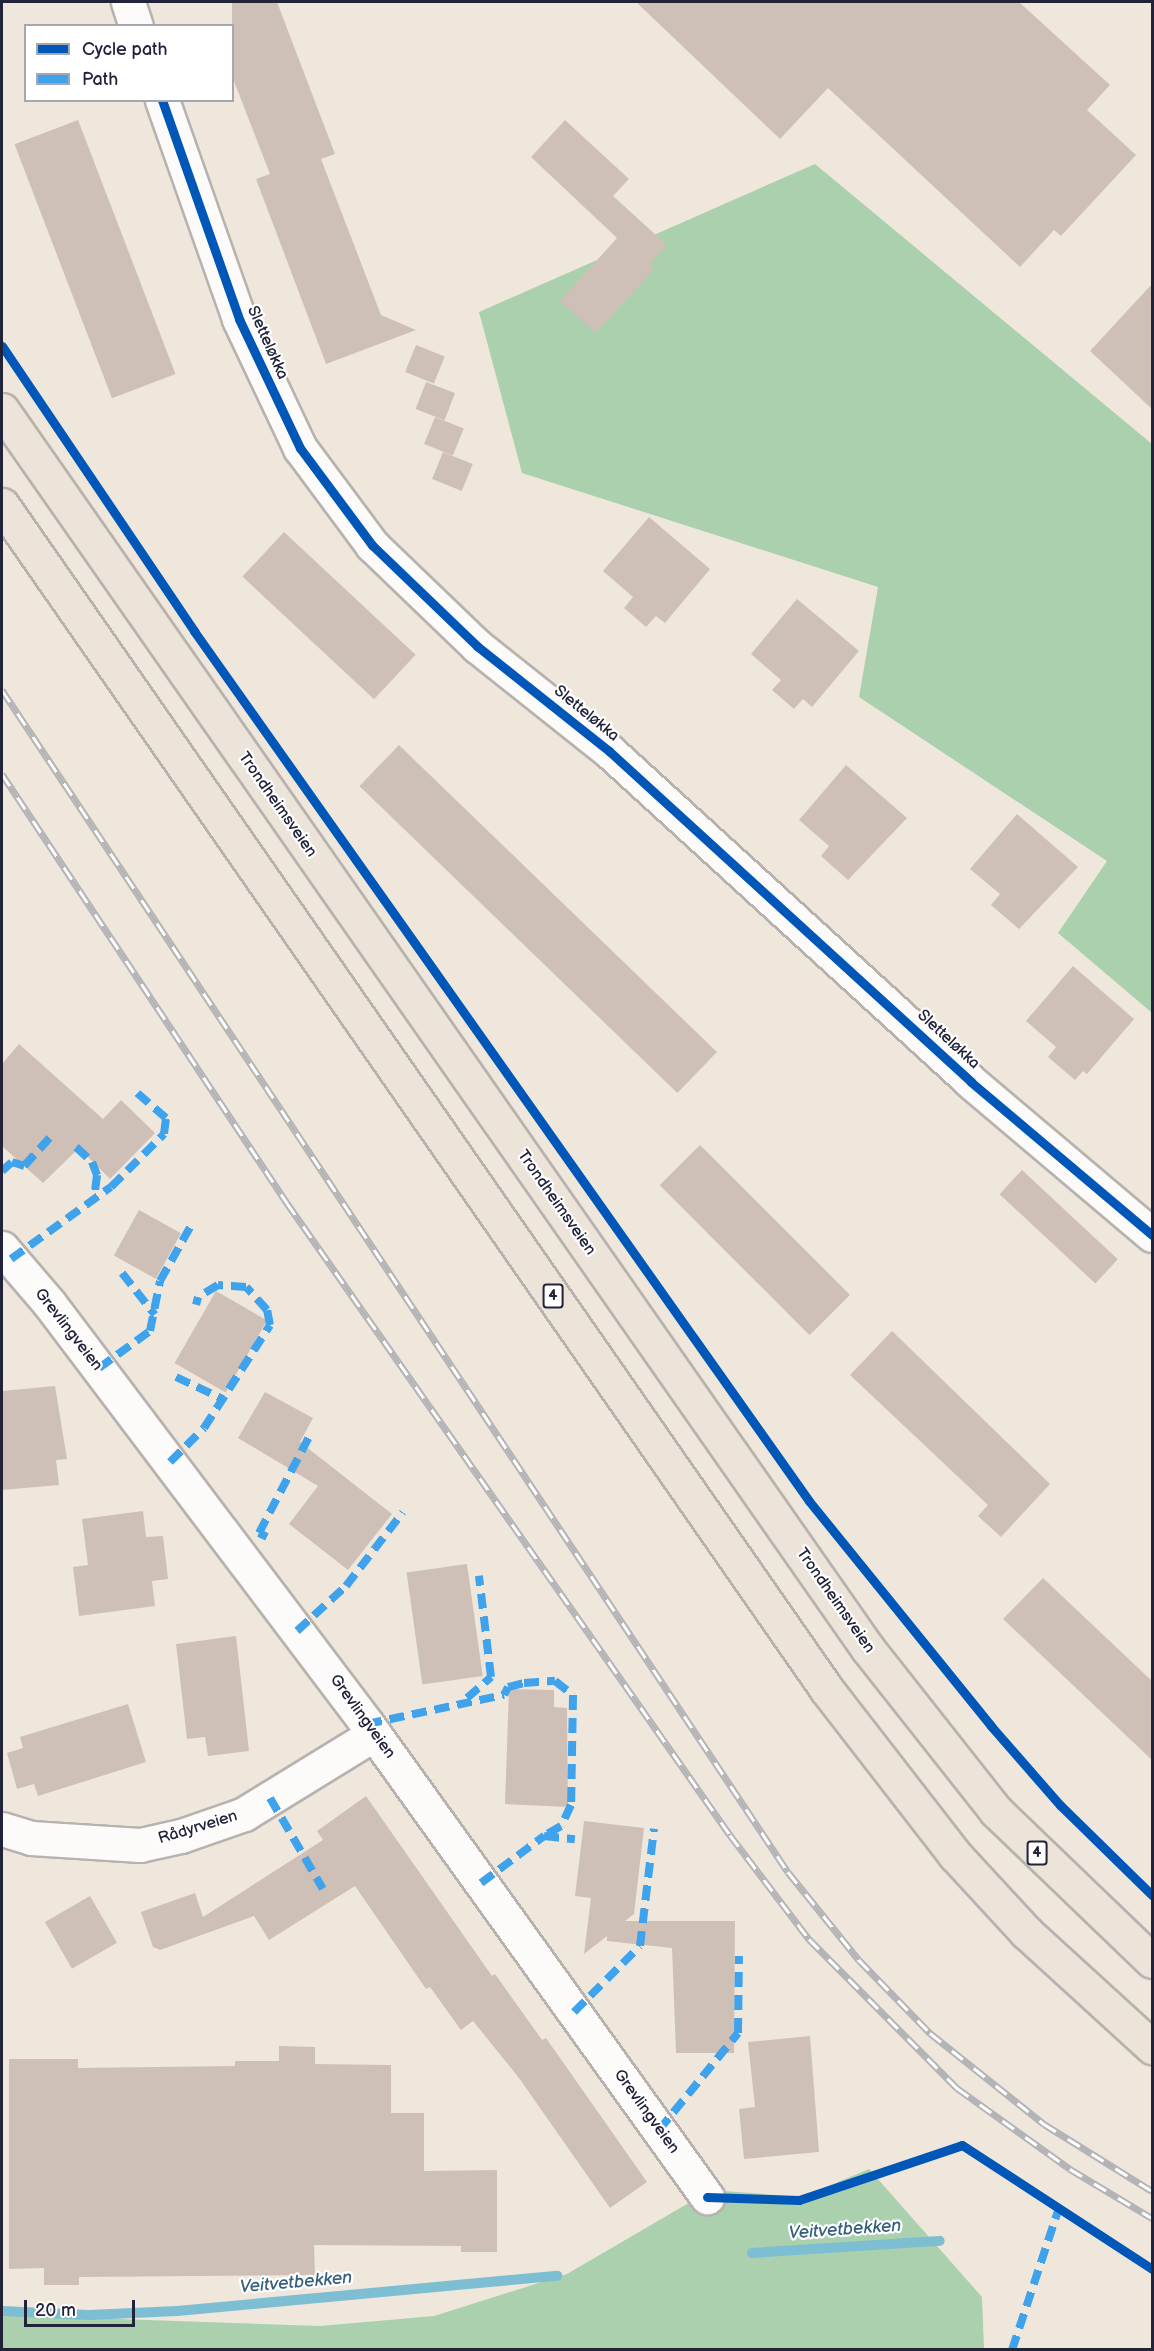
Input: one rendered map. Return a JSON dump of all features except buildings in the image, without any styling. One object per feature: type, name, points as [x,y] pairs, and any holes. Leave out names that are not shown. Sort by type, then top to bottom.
[{"type":"highway","name":"Trondheimsveien","points":[[2,410],[868,1649],[996,1811],[1152,1961]]},
{"type":"highway","name":"4","points":[[2,504],[827,1690],[955,1855],[1026,1932],[1152,2047]]},
{"type":"street","points":[[128,2],[135,24]]},
{"type":"street","name":"Sletteløkka","points":[[163,102],[249,340],[300,448],[372,545],[477,646],[609,751],[971,1082],[1152,1235]]},
{"type":"street","name":"Grevlingveien","points":[[2,1248],[49,1303],[374,1734],[707,2198]]},
{"type":"street","name":"Rådyrveien","points":[[2,1829],[31,1838],[140,1845],[181,1836],[244,1814],[374,1734]]},
{"type":"green space","points":[[815,164],[1152,444],[1151,1012],[1058,933],[1107,861],[859,697],[878,587],[522,473],[479,312]]},
{"type":"green space","points":[[869,2169],[982,2297],[984,2349],[2,2350],[2,2315],[320,2326],[434,2316],[567,2274],[711,2190],[802,2197]]},
{"type":"waterway","name":"Veitvetbekken","points":[[752,2253],[940,2241]]},
{"type":"waterway","name":"Veitvetbekken","points":[[2,2311],[89,2315],[177,2311],[557,2276]]},
{"type":"railway","points":[[2,690],[788,1872],[859,1960],[930,2033],[1044,2124],[1152,2191]]},
{"type":"railway","points":[[2,774],[287,1203],[730,1835],[809,1939],[957,2088],[1070,2169],[1152,2218]]},
{"type":"marked path","points":[[11,1259],[111,1187],[164,1134],[166,1118],[136,1092]]},
{"type":"marked path","points":[[2,1171],[12,1162],[24,1166],[54,1133]]},
{"type":"marked path","points":[[76,1147],[92,1162],[97,1175],[94,1200]]},
{"type":"marked path","points":[[99,1368],[150,1331],[160,1281],[193,1222]]},
{"type":"marked path","points":[[122,1273],[155,1315]]},
{"type":"marked path","points":[[170,1462],[204,1428],[270,1325],[267,1310],[246,1287],[218,1285],[198,1297],[196,1305]]},
{"type":"marked path","points":[[176,1377],[223,1399]]},
{"type":"marked path","points":[[267,1537],[259,1533],[310,1435]]},
{"type":"marked path","points":[[297,1631],[346,1586],[403,1512]]},
{"type":"marked path","points":[[467,1698],[491,1677],[479,1576]]},
{"type":"marked path","points":[[367,1724],[504,1695],[508,1687],[524,1683],[555,1681],[573,1695],[571,1805],[561,1826],[544,1836]]},
{"type":"marked path","points":[[270,1798],[323,1889]]},
{"type":"marked path","points":[[574,2012],[640,1946],[654,1829]]},
{"type":"marked path","points":[[481,1883],[544,1836],[575,1839]]},
{"type":"marked path","points":[[659,2130],[738,2033],[739,1956]]},
{"type":"marked path","points":[[1012,2350],[1059,2208]]},
{"type":"cycle path","points":[[163,102],[239,319],[300,448],[372,545],[477,646],[609,751],[971,1082],[1152,1235]]},
{"type":"cycle path","points":[[2,346],[194,631],[809,1501],[991,1726],[1060,1805],[1152,1895]]},
{"type":"cycle path","points":[[707,2197],[799,2200],[962,2145],[1152,2269]]}]
